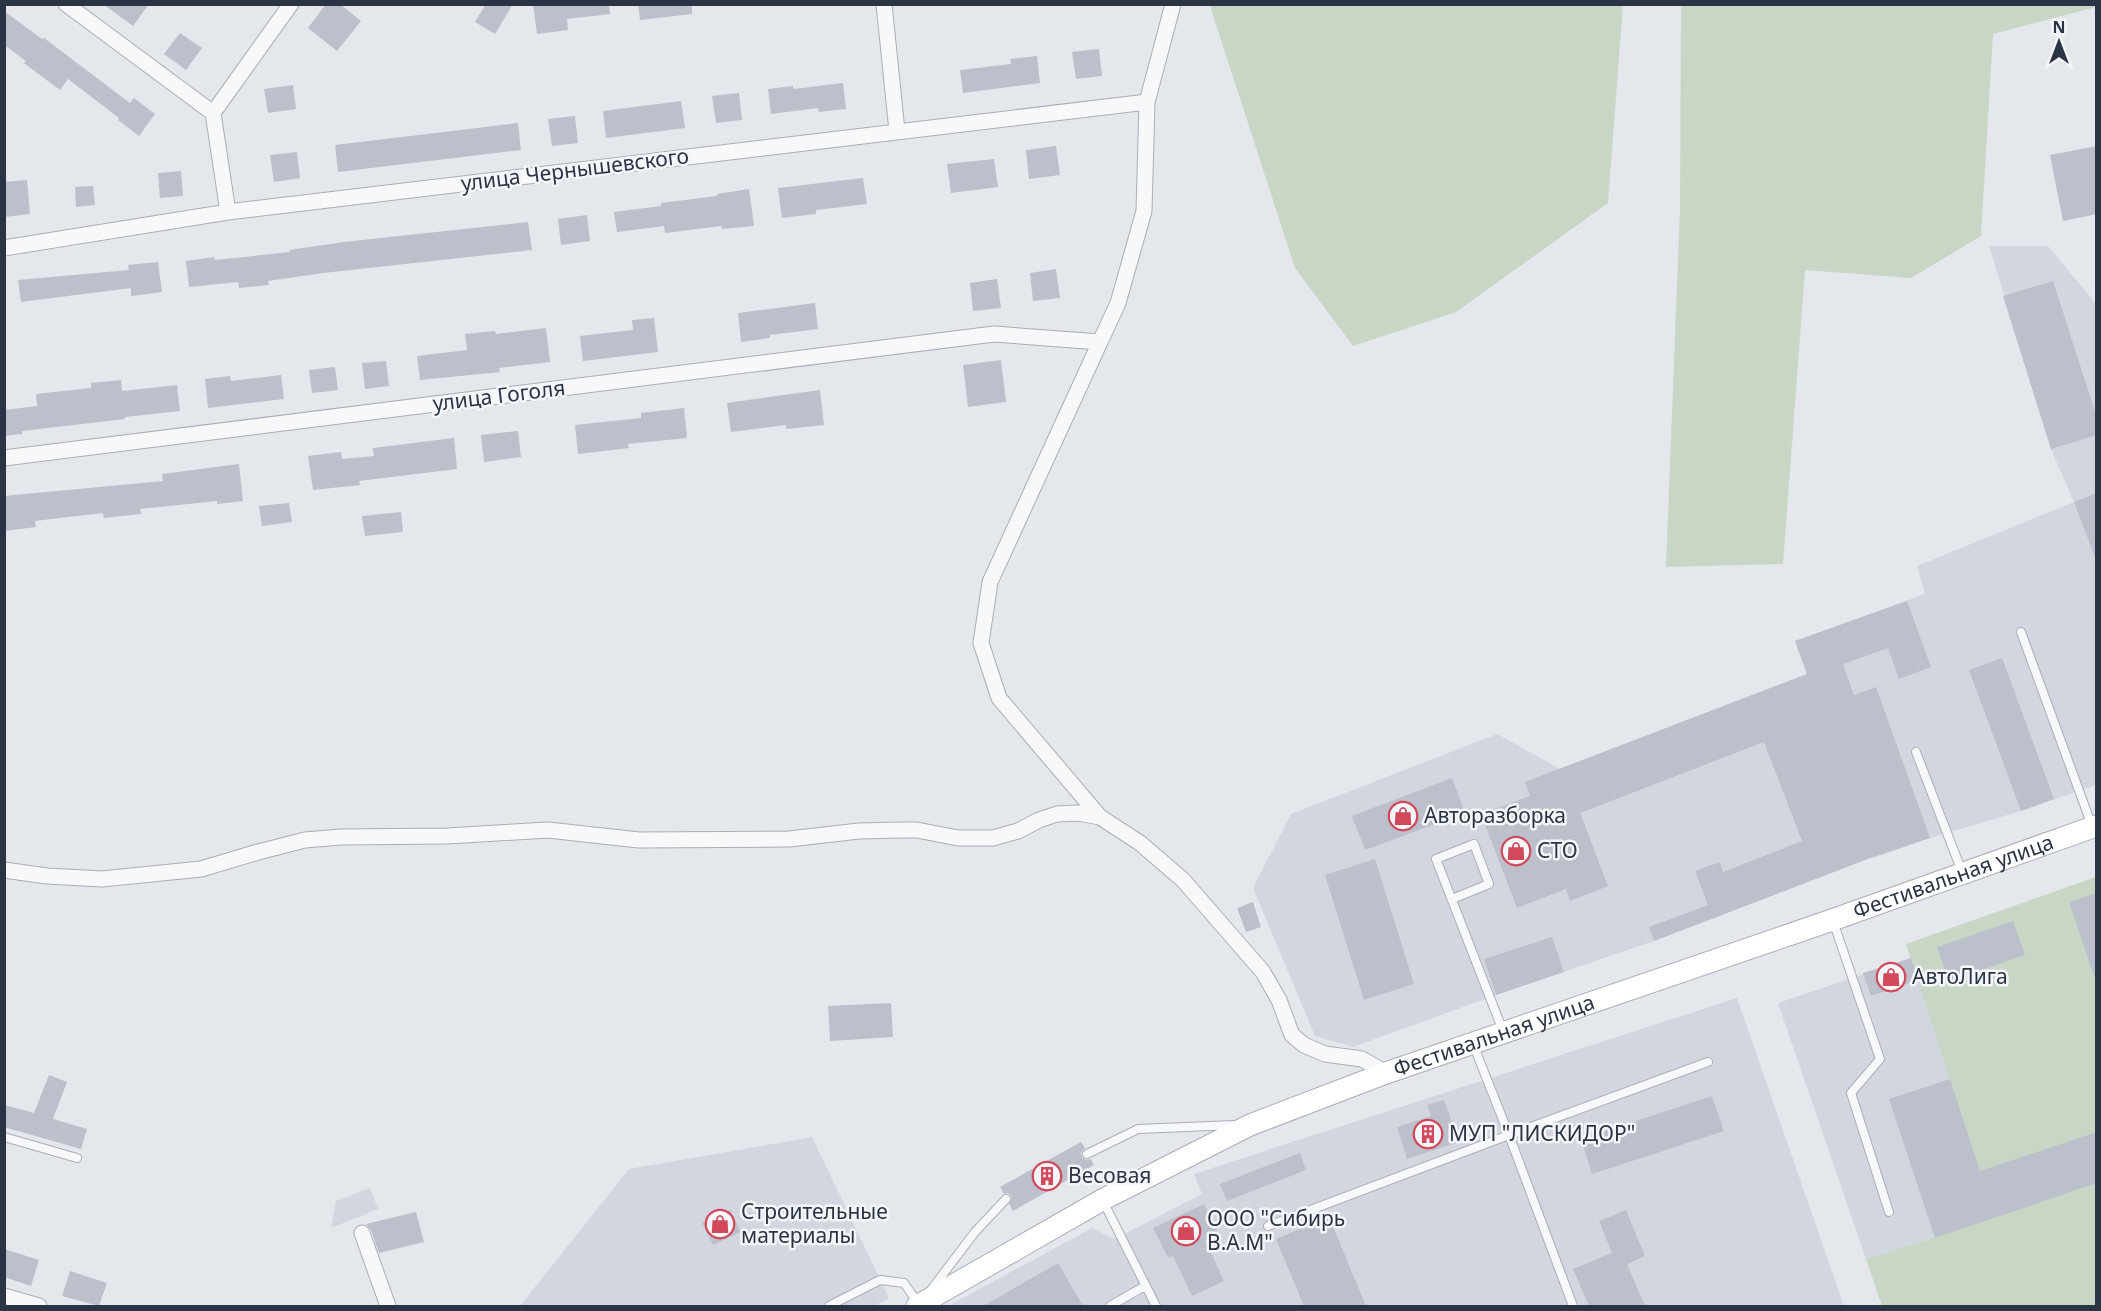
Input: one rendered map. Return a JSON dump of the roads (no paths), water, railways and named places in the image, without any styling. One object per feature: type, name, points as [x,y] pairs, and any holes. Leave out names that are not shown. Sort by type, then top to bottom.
[{"type":"main road","name":"Фестивальная улица","points":[[919,1306],[1102,1200],[1250,1125],[1386,1073],[2095,827]]},
{"type":"street","points":[[66,4],[213,113]]},
{"type":"street","points":[[228,212],[213,113],[291,4]]},
{"type":"street","points":[[884,4],[897,130]]},
{"type":"street","points":[[1173,4],[1147,102],[1144,211],[1118,303],[990,582],[981,643],[999,698],[1100,818],[1140,843],[1183,880],[1228,930],[1263,972],[1279,1000],[1292,1035],[1304,1045],[1325,1054],[1362,1059],[1386,1073]]},
{"type":"street","name":"улица Чернышевского","points":[[4,248],[228,212],[897,130],[1147,102]]},
{"type":"street","name":"улица Гоголя","points":[[4,458],[994,334],[1100,342]]},
{"type":"street","points":[[4,870],[47,876],[102,879],[145,875],[201,869],[305,840],[342,837],[447,836],[548,830],[639,840],[789,839],[859,831],[917,830],[958,838],[993,838],[1018,831],[1057,814],[1078,813],[1100,818]]},
{"type":"street","points":[[362,1233],[388,1306]]},
{"type":"street","points":[[4,1296],[39,1306]]},
{"type":"lane","points":[[2021,632],[2095,827]]},
{"type":"lane","points":[[1916,752],[1962,873]]},
{"type":"lane","points":[[1452,899],[1489,884],[1474,844],[1436,859],[1503,1032]]},
{"type":"lane","points":[[1832,920],[1880,1059],[1851,1093],[1889,1212]]},
{"type":"lane","points":[[1473,1043],[1573,1306]]},
{"type":"lane","points":[[1268,1227],[1708,1062]]},
{"type":"lane","points":[[1087,1154],[1138,1129],[1250,1125]]},
{"type":"lane","points":[[4,1137],[77,1158]]},
{"type":"lane","points":[[829,1306],[880,1280],[904,1283],[919,1306],[975,1232],[1006,1199]]},
{"type":"lane","points":[[1102,1200],[1156,1306]]},
{"type":"lane","points":[[1110,1306],[1145,1286]]},
{"type":"place","name":"Авторазборка","points":[[1403,816]]},
{"type":"place","name":"СТО","points":[[1516,851]]},
{"type":"place","name":"АвтоЛига","points":[[1891,977]]},
{"type":"place","name":"МУП \"ЛИСКИДОР\"","points":[[1428,1134]]},
{"type":"place","name":"Весовая","points":[[1047,1176]]},
{"type":"place","name":"Строительные материалы","points":[[720,1224]]},
{"type":"place","name":"ООО \"Сибирь В.А.М\"","points":[[1186,1231]]}]
